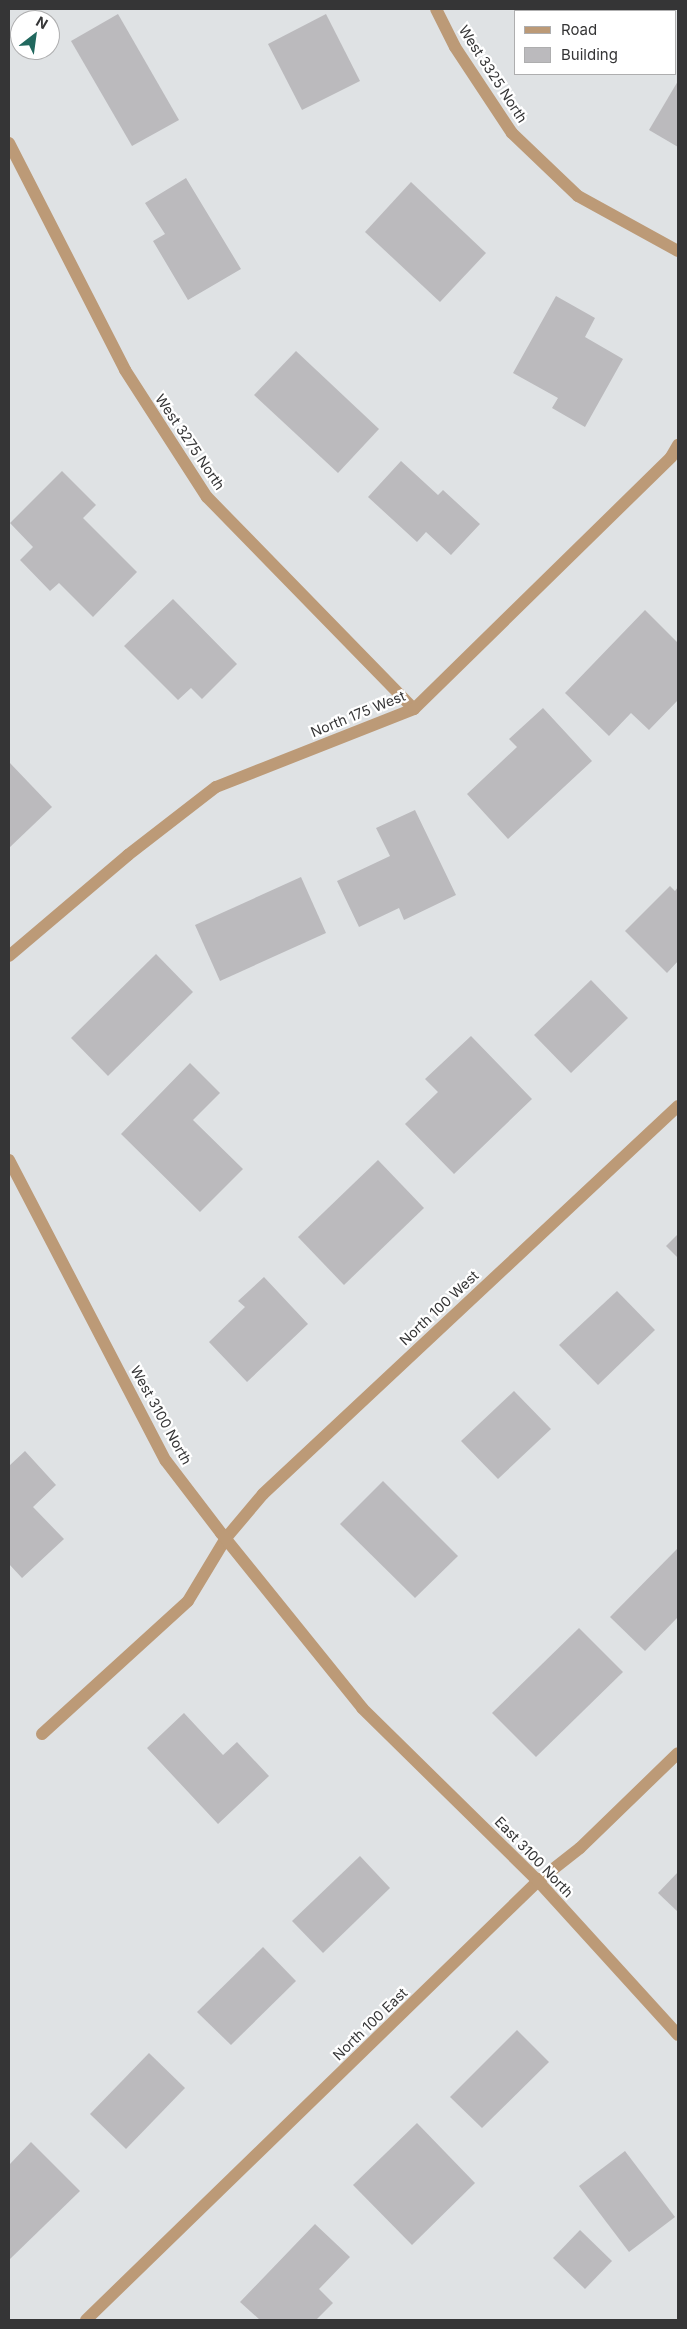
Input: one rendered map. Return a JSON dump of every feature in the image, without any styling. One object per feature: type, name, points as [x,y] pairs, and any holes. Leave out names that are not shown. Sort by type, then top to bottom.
[{"type":"street","name":"West 3325 North","points":[[436,9],[455,47],[512,133],[578,196],[678,251]]},
{"type":"street","name":"West 3275 North","points":[[9,143],[125,370],[207,497],[414,709]]},
{"type":"street","name":"North 175 West","points":[[9,956],[128,855],[216,787],[414,709],[671,457],[678,444]]},
{"type":"street","name":"North 100 West","points":[[42,1734],[188,1601],[226,1538],[263,1494],[678,1106]]},
{"type":"street","name":"West 3100 North","points":[[9,1160],[166,1461],[362,1708]]},
{"type":"street","name":"East 3100 North","points":[[362,1708],[538,1881],[678,2035]]},
{"type":"street","name":"North 100 East","points":[[86,2320],[538,1881],[580,1848],[678,1753]]},
{"type":"building","points":[[634,9],[635,10],[556,10]]},
{"type":"building","points":[[118,14],[179,120],[132,146],[71,41]]},
{"type":"building","points":[[326,14],[360,81],[302,110],[268,44]]},
{"type":"building","points":[[678,81],[678,147],[649,130]]},
{"type":"building","points":[[186,178],[241,269],[188,300],[153,241],[165,234],[145,203]]},
{"type":"building","points":[[411,182],[486,253],[440,302],[365,232]]},
{"type":"building","points":[[556,296],[595,318],[585,337],[623,359],[585,427],[552,408],[558,398],[513,373]]},
{"type":"building","points":[[296,351],[379,429],[338,473],[254,395]]},
{"type":"building","points":[[401,461],[438,495],[443,490],[480,524],[451,555],[426,532],[417,542],[368,497]]},
{"type":"building","points":[[62,471],[96,505],[83,518],[137,572],[93,617],[59,583],[50,591],[20,560],[33,547],[10,523]]},
{"type":"building","points":[[173,599],[237,664],[202,699],[191,688],[178,700],[124,646]]},
{"type":"building","points":[[645,610],[678,643],[678,700],[649,730],[631,713],[609,736],[565,693]]},
{"type":"building","points":[[543,708],[592,761],[508,839],[467,794],[517,747],[509,739]]},
{"type":"building","points":[[9,762],[52,807],[9,848]]},
{"type":"building","points":[[415,810],[456,895],[404,920],[399,908],[359,927],[337,881],[390,856],[376,828]]},
{"type":"building","points":[[301,877],[326,933],[220,981],[195,925]]},
{"type":"building","points":[[670,886],[675,891],[678,887],[678,961],[667,973],[625,931]]},
{"type":"building","points":[[156,954],[193,992],[108,1076],[71,1038]]},
{"type":"building","points":[[591,980],[628,1018],[571,1073],[534,1035]]},
{"type":"building","points":[[471,1036],[532,1099],[454,1174],[405,1124],[438,1092],[425,1079]]},
{"type":"building","points":[[190,1063],[220,1093],[193,1120],[243,1169],[200,1212],[121,1134]]},
{"type":"building","points":[[378,1160],[424,1208],[344,1285],[298,1237]]},
{"type":"building","points":[[678,1234],[678,1258],[666,1246]]},
{"type":"building","points":[[264,1277],[308,1324],[247,1382],[209,1342],[245,1307],[238,1301]]},
{"type":"building","points":[[617,1291],[655,1330],[598,1385],[559,1345]]},
{"type":"building","points":[[514,1391],[551,1429],[498,1479],[461,1441]]},
{"type":"building","points":[[25,1451],[56,1485],[33,1507],[64,1539],[22,1578],[9,1564],[9,1466]]},
{"type":"building","points":[[383,1481],[458,1556],[415,1598],[340,1524]]},
{"type":"building","points":[[678,1548],[678,1617],[645,1651],[610,1617]]},
{"type":"building","points":[[579,1628],[623,1672],[536,1757],[492,1713]]},
{"type":"building","points":[[184,1713],[223,1755],[237,1742],[269,1776],[218,1824],[147,1748]]},
{"type":"building","points":[[360,1856],[390,1888],[323,1953],[292,1921]]},
{"type":"building","points":[[678,1872],[678,1912],[658,1893]]},
{"type":"building","points":[[263,1947],[296,1981],[231,2045],[197,2012]]},
{"type":"building","points":[[517,2030],[549,2062],[482,2128],[450,2097]]},
{"type":"building","points":[[149,2053],[185,2088],[126,2149],[90,2114]]},
{"type":"building","points":[[417,2123],[475,2183],[412,2245],[353,2185]]},
{"type":"building","points":[[31,2142],[80,2191],[9,2260],[9,2165]]},
{"type":"building","points":[[625,2151],[675,2217],[629,2252],[579,2186]]},
{"type":"building","points":[[315,2224],[350,2257],[319,2289],[333,2303],[316,2320],[260,2320],[240,2302]]},
{"type":"building","points":[[580,2230],[612,2261],[585,2289],[553,2258]]}]
